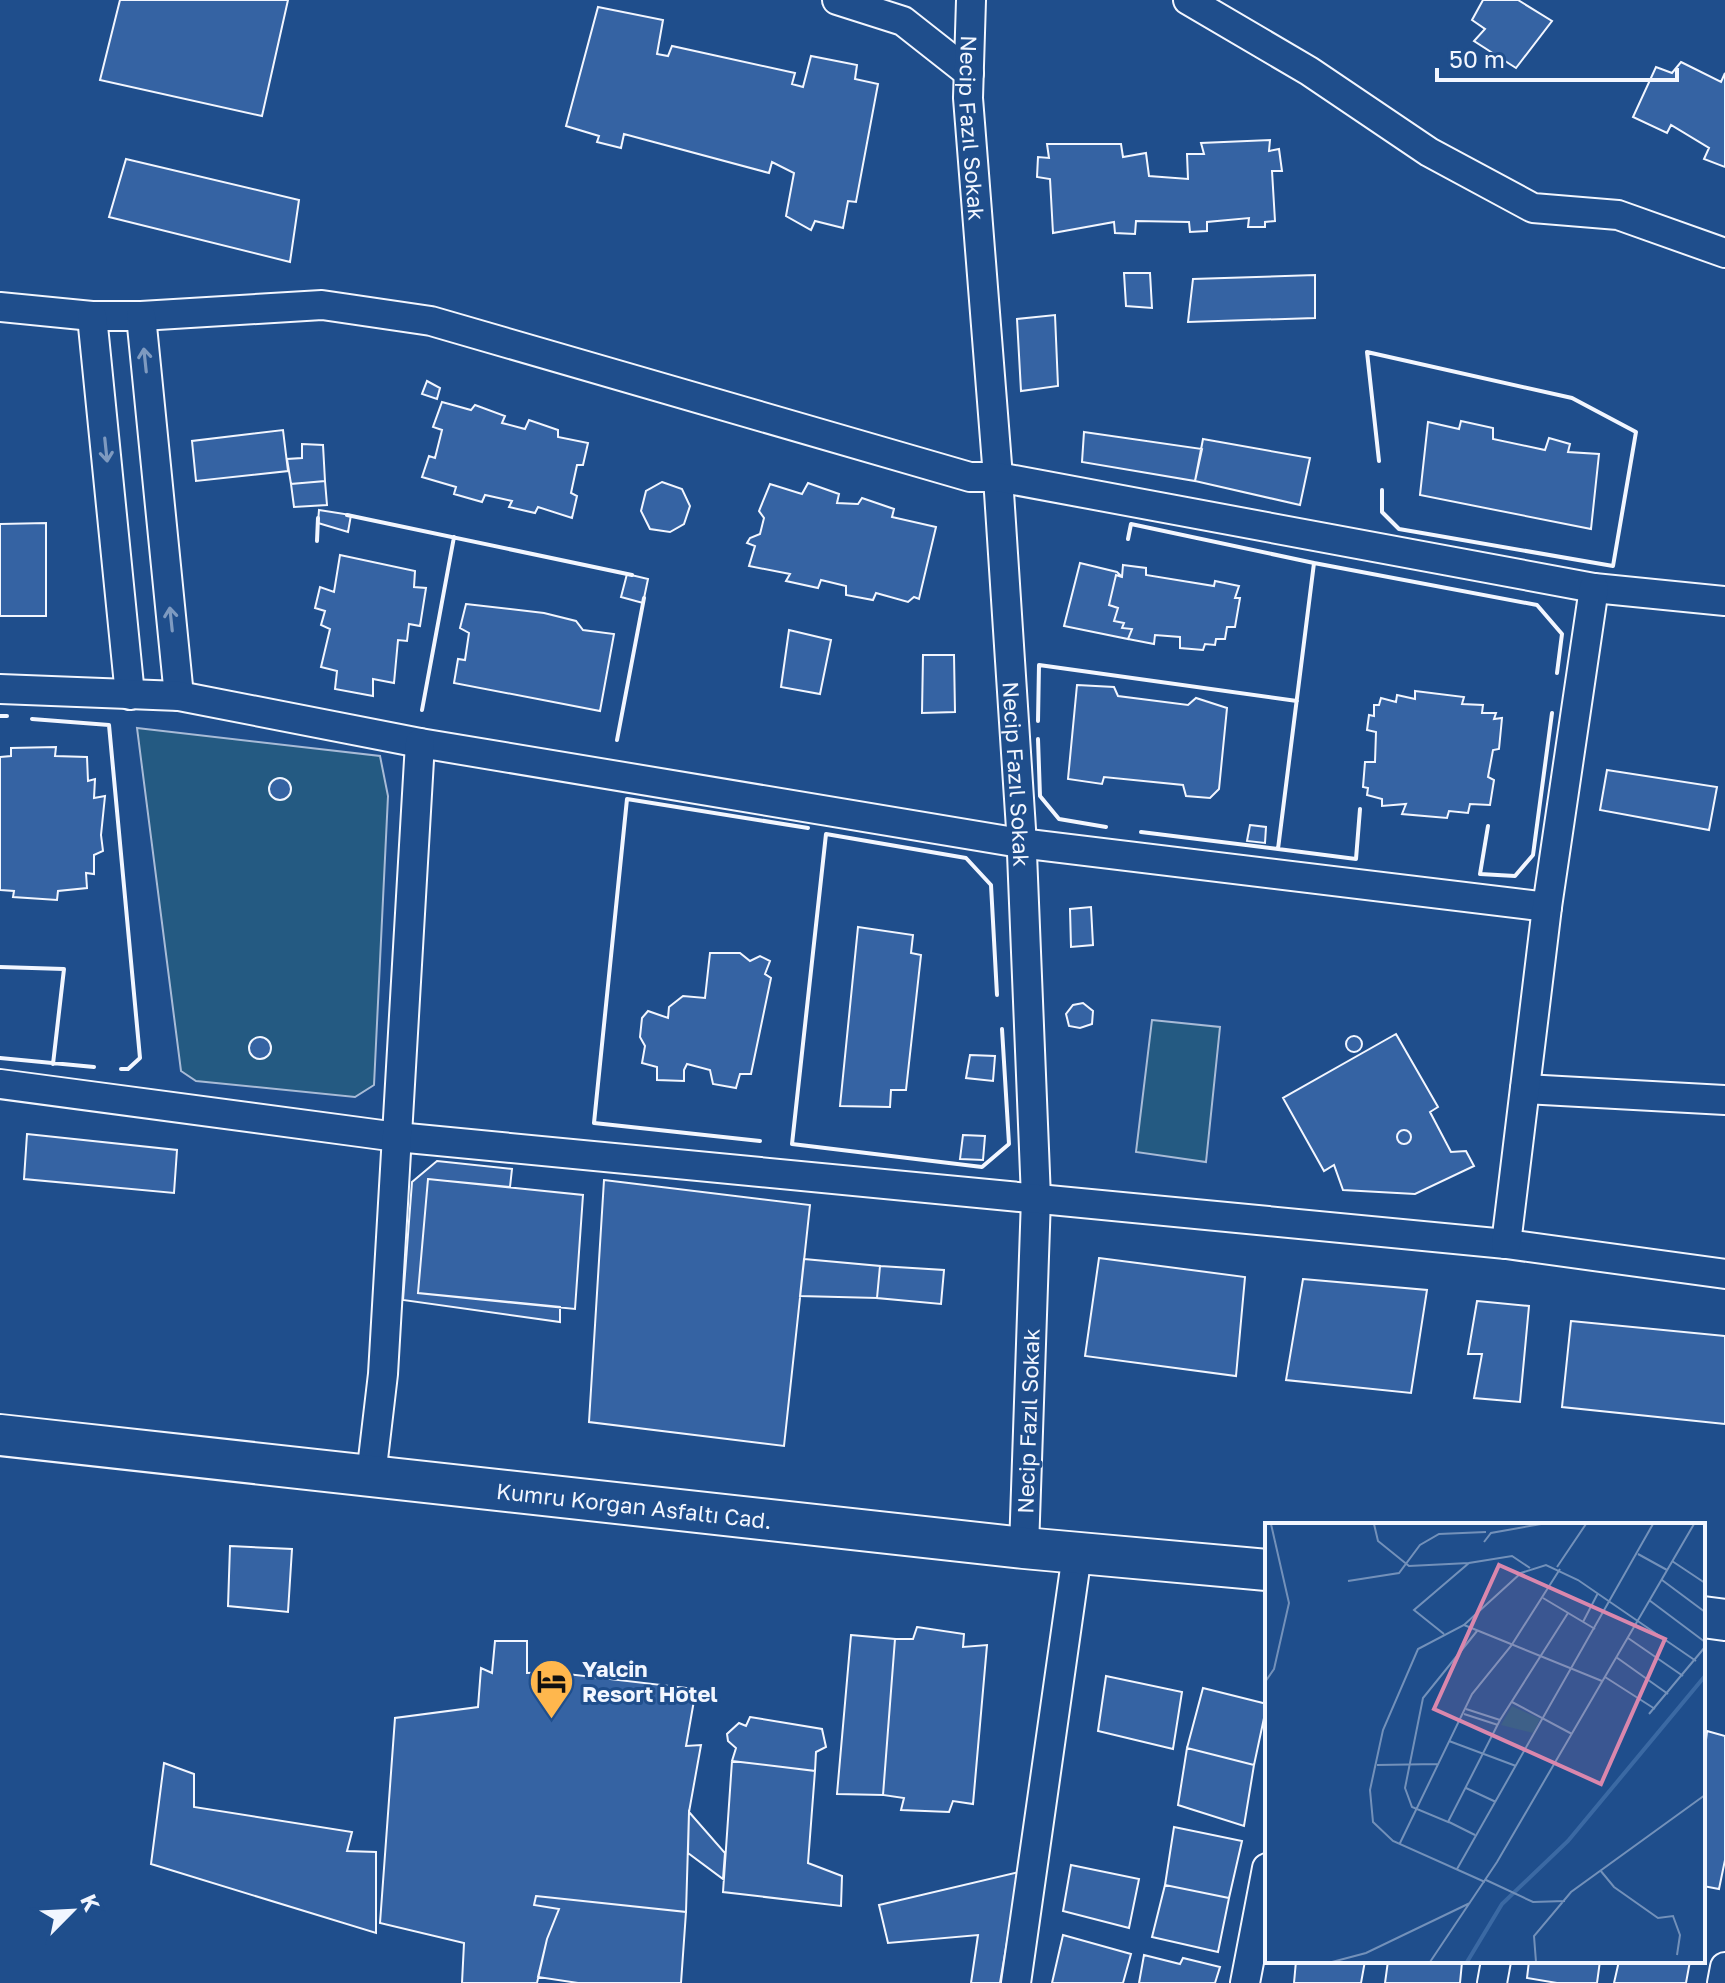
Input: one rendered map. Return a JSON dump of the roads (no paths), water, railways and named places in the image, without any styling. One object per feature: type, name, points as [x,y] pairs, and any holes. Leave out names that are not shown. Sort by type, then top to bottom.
[{"type":"main road","name":"Kumru Korgan Asfaltı Cad.","points":[[0,1435],[1077,1554],[1265,1570]]},
{"type":"main road","points":[[1705,1617],[1725,1620]]},
{"type":"street","points":[[837,0],[903,21],[969,73]]},
{"type":"street","name":"Necip Fazıl Sokak","points":[[971,0],[968,98],[998,477],[1020,843],[1036,1198],[1024,1548]]},
{"type":"street","points":[[1188,0],[1309,71],[1429,152],[1533,208],[1618,215],[1725,253]]},
{"type":"street","points":[[0,307],[92,316],[141,316],[322,305],[431,321],[970,477],[998,477],[1594,588],[1725,601]]},
{"type":"street","points":[[92,316],[130,695]]},
{"type":"street","points":[[141,316],[179,696]]},
{"type":"street","points":[[1506,1244],[1547,907],[1594,588]]},
{"type":"street","points":[[0,689],[179,696],[420,743],[1020,843],[1547,907]]},
{"type":"street","points":[[371,1476],[383,1374],[420,743]]},
{"type":"street","points":[[0,1084],[397,1137],[1506,1244],[1725,1274]]},
{"type":"street","points":[[1525,1089],[1725,1100]]},
{"type":"street","points":[[1016,1983],[1077,1554]]},
{"type":"street","points":[[1245,1983],[1265,1878]]},
{"type":"street","points":[[1492,1983],[1496,1963]]},
{"type":"street","points":[[1722,1983],[1725,1967]]},
{"type":"place","name":"Yalcin Resort Hotel","points":[[551,1720]]}]
